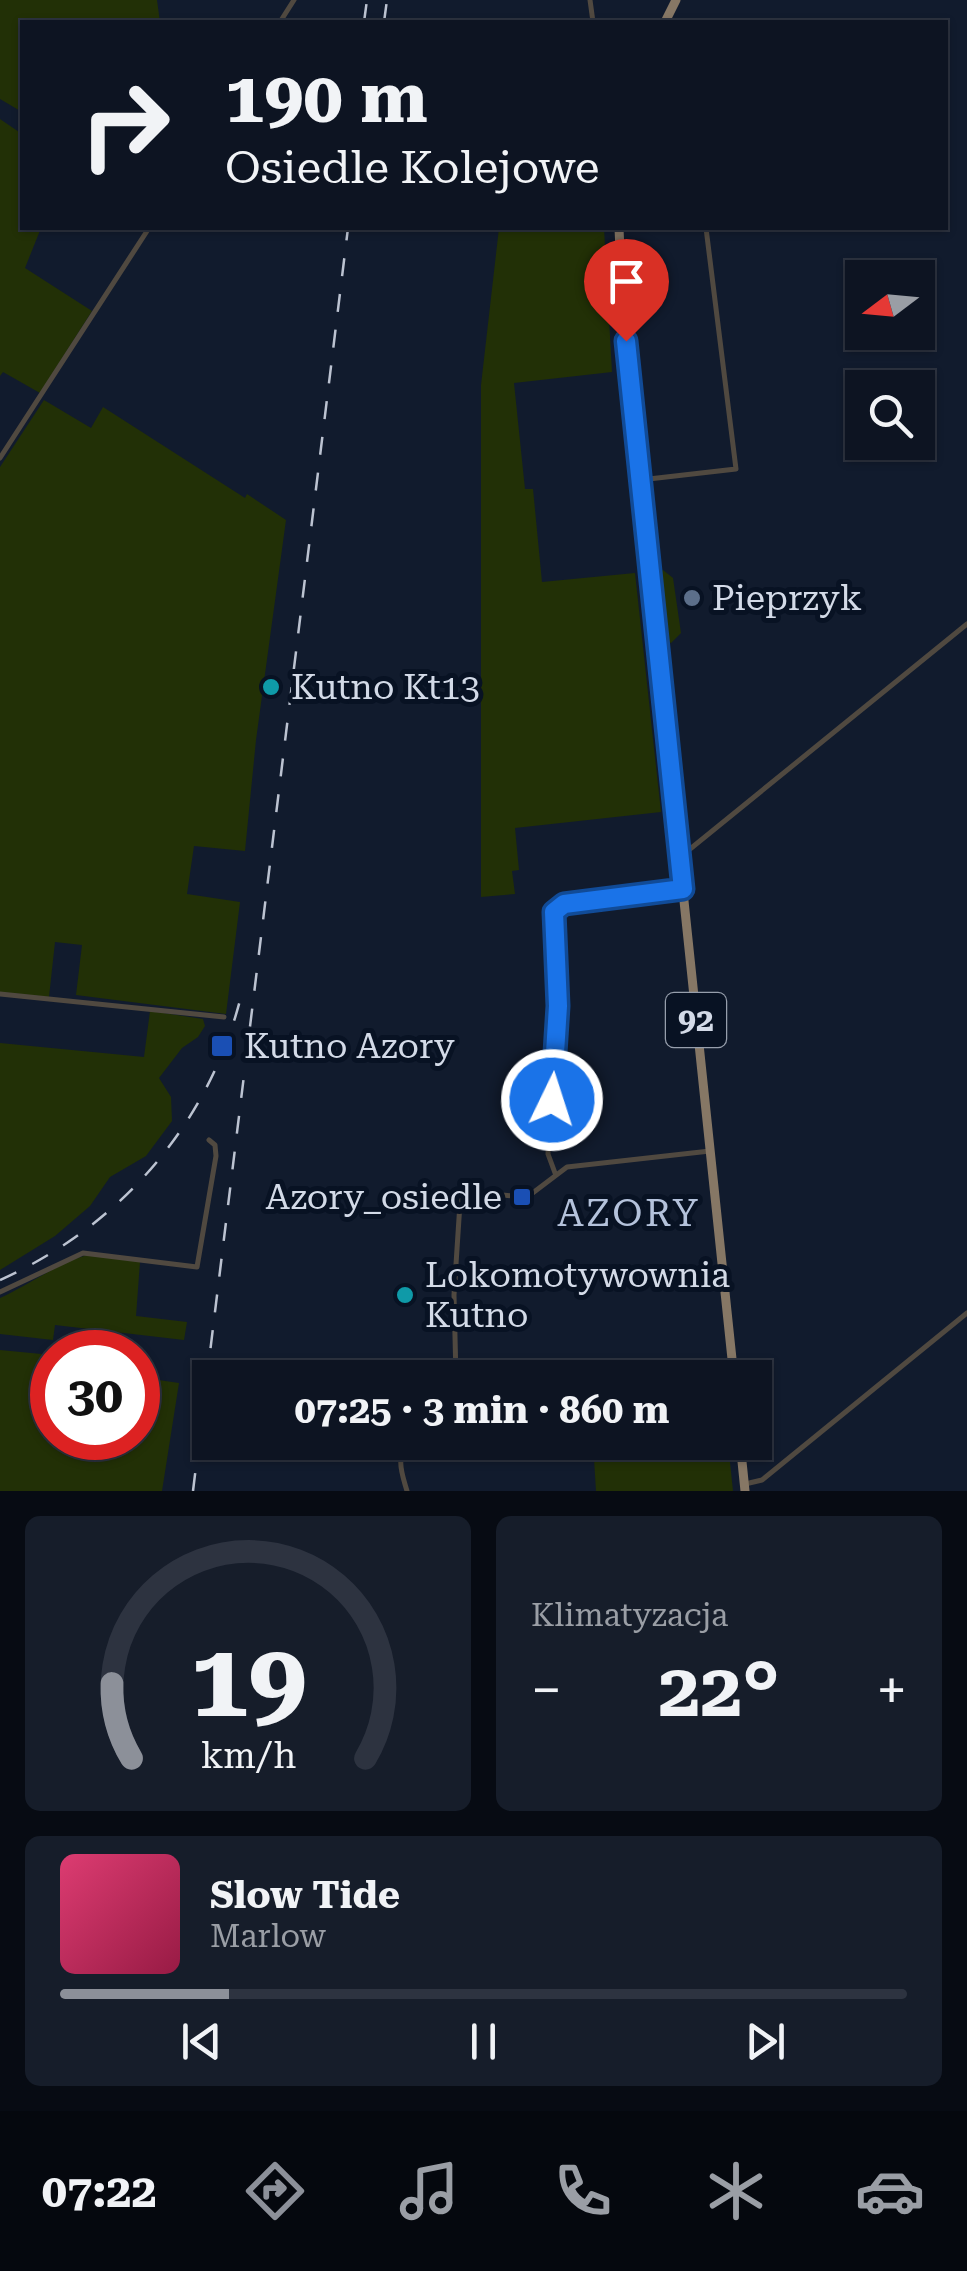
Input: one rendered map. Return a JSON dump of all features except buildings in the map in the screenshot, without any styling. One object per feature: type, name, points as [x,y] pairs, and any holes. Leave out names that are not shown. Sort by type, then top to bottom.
[{"type":"main road","name":"92","points":[[619,230],[621,290],[640,480],[732,1360]]},
{"type":"main road","points":[[742,1460],[745,1488]]},
{"type":"street","points":[[0,458],[148,230]]},
{"type":"street","points":[[640,480],[736,469],[706,230]]},
{"type":"street","points":[[680,858],[967,624]]},
{"type":"street","points":[[555,1173],[548,1154],[549,1114],[556,1090],[554,912],[564,904],[683,889]]},
{"type":"street","points":[[0,994],[224,1017]]},
{"type":"street","points":[[0,1292],[84,1254],[197,1268],[216,1156],[215,1145],[209,1140]]},
{"type":"street","points":[[456,1360],[454,1295],[462,1197],[472,1192],[530,1195],[555,1173],[579,1165],[710,1151]]},
{"type":"street","points":[[745,1488],[762,1480],[967,1313]]},
{"type":"street","points":[[400,1460],[407,1491]]},
{"type":"green space","points":[[0,0],[157,0],[160,20],[20,20],[20,111],[0,99]]},
{"type":"green space","points":[[0,119],[20,133],[20,230],[40,230],[25,268],[92,311],[40,393],[3,372],[0,376]]},
{"type":"green space","points":[[499,230],[604,230],[612,372],[514,383],[525,489],[533,489],[542,582],[635,573],[661,812],[515,828],[519,870],[512,871],[515,894],[481,897],[481,385]]},
{"type":"green space","points":[[44,400],[91,428],[103,407],[286,520],[245,851],[194,846],[187,894],[240,902],[226,1014],[76,995],[82,945],[55,942],[49,997],[0,992],[0,467]]},
{"type":"green space","points":[[663,570],[673,578],[681,633],[671,643],[662,637],[656,572]]},
{"type":"green space","points":[[150,1011],[203,1019],[205,1026],[159,1078],[171,1097],[172,1121],[146,1156],[110,1177],[90,1206],[55,1236],[0,1270],[0,1043],[144,1057]]},
{"type":"green space","points":[[88,1255],[140,1262],[136,1316],[187,1322],[184,1340],[160,1337],[160,1330],[55,1325],[54,1330],[30,1330],[30,1337],[0,1334],[0,1298]]},
{"type":"green space","points":[[0,1350],[30,1353],[30,1460],[160,1460],[160,1380],[179,1383],[162,1491],[0,1491]]},
{"type":"green space","points":[[594,1460],[730,1460],[733,1491],[596,1491]]},
{"type":"railway","points":[[364,20],[367,0]]},
{"type":"railway","points":[[384,20],[387,0]]},
{"type":"railway","points":[[193,1491],[348,230]]},
{"type":"railway","points":[[0,1280],[86,1230],[156,1162],[210,1081],[243,988]]},
{"type":"place","name":"Pieprzyk","points":[[692,598]]},
{"type":"place","name":"Kutno Kt13","points":[[271,687]]},
{"type":"place","name":"Kutno Azory","points":[[222,1046]]},
{"type":"place","name":"Azory_osiedle","points":[[522,1197]]},
{"type":"place","name":"Lokomotywownia Kutno","points":[[405,1295]]},
{"type":"district","name":"AZORY","points":[[629,1213]]},
{"type":"route","points":[[552,1100],[556,1090],[558,1006],[554,912],[564,904],[683,889],[626,341]]}]
